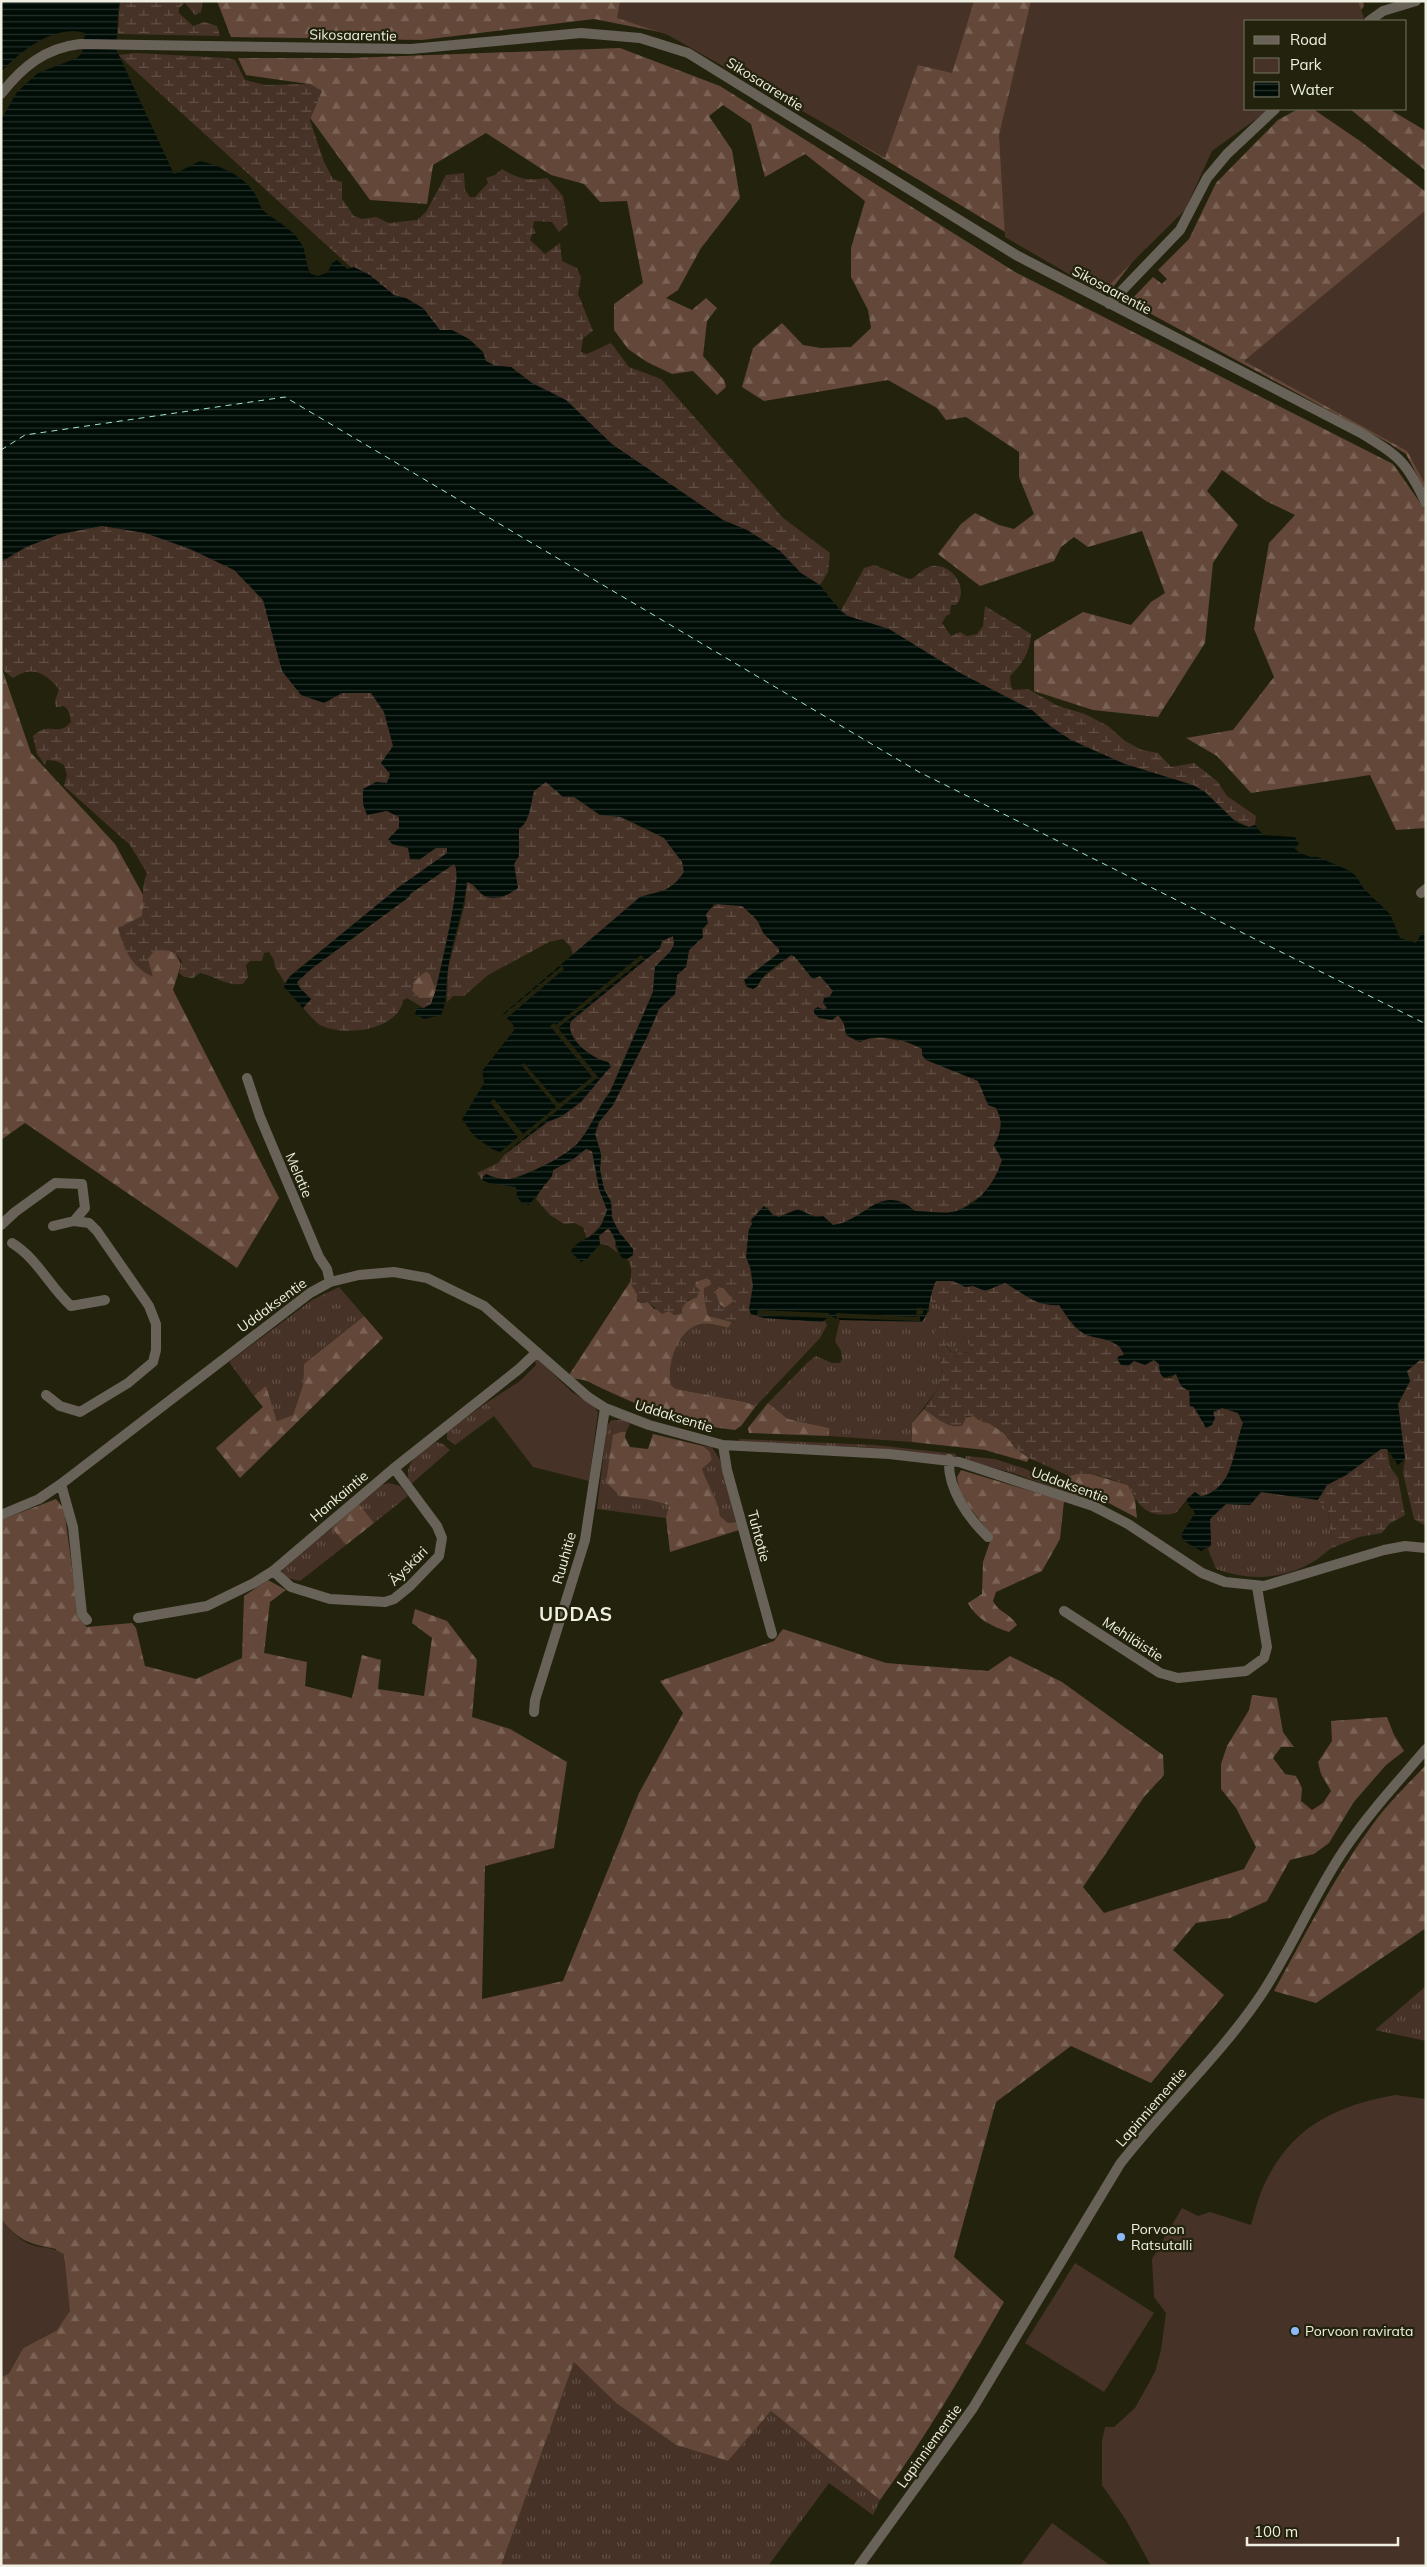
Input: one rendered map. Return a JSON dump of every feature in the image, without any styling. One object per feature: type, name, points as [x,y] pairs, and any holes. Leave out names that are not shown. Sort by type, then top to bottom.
[{"type":"street","points":[[1370,20],[1383,10],[1416,1]]},
{"type":"street","name":"Sikosaarentie","points":[[1,94],[15,76],[40,56],[54,49],[80,44],[411,49],[581,33],[640,38],[688,53],[1016,255],[1386,448],[1412,474],[1426,503]]},
{"type":"street","points":[[1109,304],[1180,230],[1207,178],[1222,160],[1274,110]]},
{"type":"street","name":"Melatie","points":[[247,1078],[260,1118],[319,1256],[327,1269],[330,1282]]},
{"type":"street","points":[[1,1225],[14,1212],[55,1183],[82,1184],[85,1208],[74,1221]]},
{"type":"street","points":[[46,1395],[60,1406],[80,1412],[128,1383],[153,1362],[156,1350],[156,1324],[149,1306],[97,1231],[89,1223],[74,1221],[53,1226]]},
{"type":"street","points":[[12,1243],[28,1252],[63,1298],[72,1306],[105,1300]]},
{"type":"street","name":"Uddaksentie","points":[[1,1515],[39,1499],[61,1484],[310,1293],[330,1282],[359,1275],[394,1272],[427,1278],[476,1300],[498,1316],[588,1397],[605,1408],[674,1433],[723,1445],[949,1459],[1093,1506],[1128,1524],[1212,1578],[1257,1587],[1275,1584],[1384,1550],[1405,1546],[1426,1548]]},
{"type":"street","name":"Hankaintie","points":[[138,1618],[207,1606],[274,1571],[394,1468],[519,1369],[537,1352]]},
{"type":"street","name":"Ruuhitie","points":[[534,1712],[535,1700],[585,1540],[605,1408]]},
{"type":"street","name":"Tuhtotie","points":[[723,1445],[727,1470],[772,1634]]},
{"type":"street","points":[[949,1459],[950,1477],[960,1501],[972,1520],[988,1537]]},
{"type":"street","name":"Äyskäri","points":[[274,1571],[291,1587],[330,1599],[385,1602],[399,1594],[438,1556],[442,1538],[437,1526],[394,1468]]},
{"type":"street","points":[[61,1484],[70,1514],[82,1614],[87,1620]]},
{"type":"street","name":"Mehiläistie","points":[[1064,1610],[1160,1673],[1184,1679],[1211,1676],[1246,1671],[1264,1658],[1267,1647],[1257,1587]]},
{"type":"street","name":"Lapinniementie","points":[[860,2566],[973,2408],[1120,2164],[1147,2129],[1201,2071],[1252,2007],[1300,1931],[1322,1885],[1345,1849],[1426,1749]]},
{"type":"green space","points":[[120,1],[203,1],[201,12],[195,15],[185,3],[179,8],[179,13],[193,26],[204,22],[217,26],[220,36],[118,34]]},
{"type":"green space","points":[[217,1],[1363,1],[1364,6],[1354,20],[1244,20],[1244,26],[1178,202],[1108,294],[680,36],[594,19],[422,40],[231,37]]},
{"type":"green space","points":[[620,1],[974,1],[952,73],[918,65],[885,158],[668,35],[617,18]]},
{"type":"green space","points":[[1031,1],[1358,1],[1364,18],[1363,20],[1244,20],[1244,110],[1269,110],[1212,151],[1185,210],[1101,293],[1005,237],[999,135]]},
{"type":"green space","points":[[620,48],[720,86],[1015,272],[1393,464],[1426,511],[1426,828],[1396,830],[1370,775],[1251,793],[1217,756],[1186,738],[1233,730],[1274,677],[1254,629],[1269,543],[1295,515],[1266,501],[1222,470],[1207,491],[1238,525],[1213,563],[1205,643],[1158,717],[1093,710],[1034,691],[1034,641],[1083,612],[1131,625],[1151,602],[1165,593],[1142,531],[1088,547],[1074,537],[1061,547],[1054,561],[980,586],[938,554],[961,524],[975,513],[999,525],[1014,529],[1034,514],[1019,477],[1019,452],[966,417],[946,420],[937,408],[888,380],[764,401],[742,387],[753,348],[782,323],[803,345],[821,348],[851,347],[871,328],[868,310],[851,277],[851,248],[865,201],[805,154],[765,177],[751,124],[723,105],[709,116],[732,150],[740,198],[701,248],[678,290],[666,298],[692,310],[706,298],[717,308],[707,321],[703,356],[724,380],[726,387],[717,395],[693,371],[672,374],[647,362],[628,349],[614,330],[614,304],[643,283],[627,201],[600,202],[584,184],[551,175],[486,133],[433,165],[427,204],[370,200],[308,115],[309,84],[246,75],[238,58],[350,58]]},
{"type":"green space","points":[[136,53],[227,58],[235,60],[245,80],[265,85],[310,84],[322,91],[310,120],[324,162],[333,179],[342,182],[342,199],[354,216],[362,219],[376,217],[389,223],[417,220],[426,212],[446,175],[464,173],[465,190],[470,197],[475,197],[488,183],[486,178],[495,175],[502,169],[524,178],[547,178],[563,196],[568,224],[559,232],[552,222],[534,221],[533,227],[536,233],[532,234],[530,240],[545,254],[560,243],[562,261],[577,268],[581,278],[578,294],[593,331],[583,338],[581,352],[587,354],[611,343],[629,367],[661,379],[783,518],[830,553],[828,572],[820,585],[841,611],[864,568],[874,565],[910,579],[932,566],[946,569],[957,578],[961,592],[960,599],[956,605],[951,605],[950,614],[946,616],[942,623],[951,636],[960,632],[967,636],[977,634],[983,626],[985,606],[1031,634],[1025,657],[1010,676],[1011,687],[1014,690],[1028,689],[1058,706],[1085,714],[1108,726],[1125,741],[1142,750],[1158,753],[1171,767],[1194,763],[1217,781],[1227,796],[1256,816],[1255,825],[1249,827],[949,684],[423,333],[118,55]]},
{"type":"green space","points":[[1296,110],[1314,110],[1360,141],[1426,192],[1426,492],[1406,454],[1129,302],[1153,277],[1162,284],[1167,279],[1158,270],[1189,239],[1216,183],[1278,120]]},
{"type":"green space","points":[[1351,110],[1391,110],[1426,131],[1426,171]]},
{"type":"green space","points":[[1426,210],[1426,486],[1407,451],[1244,361]]},
{"type":"green space","points":[[176,499],[338,661],[465,757],[447,853],[399,887],[289,977],[285,983],[275,967],[274,960],[269,952],[264,953],[262,961],[250,961],[246,965],[248,977],[243,984],[226,982],[200,973],[193,978],[184,977],[179,973],[182,962],[177,955],[167,950],[154,951],[148,959],[153,977],[134,963],[126,951],[118,928],[142,916],[143,888],[147,873],[130,845],[64,786],[67,775],[64,765],[56,761],[47,760],[45,765],[37,754],[33,736],[44,729],[62,729],[71,722],[69,711],[64,706],[56,707],[55,701],[59,689],[44,675],[38,673],[27,672],[13,678],[4,671],[1,665],[1,543]]},
{"type":"green space","points":[[1,666],[31,753],[115,844],[181,964],[173,990],[279,1198],[237,1268],[25,1123],[1,1140]]},
{"type":"green space","points":[[541,779],[617,807],[684,851],[685,882],[573,956],[571,947],[563,939],[549,942],[488,975],[464,996],[453,996],[447,1002],[448,968],[465,904],[467,881]]},
{"type":"green space","points":[[454,864],[458,870],[457,892],[436,990],[430,974],[426,971],[413,982],[412,991],[419,998],[433,998],[431,1004],[424,1008],[407,998],[403,1000],[399,1010],[391,1019],[369,1029],[342,1031],[320,1025],[303,1008],[311,999],[299,987],[297,982],[311,969],[409,897],[410,894]]},
{"type":"green space","points":[[741,893],[796,940],[744,984],[753,989],[760,980],[791,955],[839,971],[828,1008],[824,1010],[832,1020],[838,1015],[841,1018],[846,1033],[854,1040],[860,1042],[870,1038],[879,1038],[899,1041],[914,966],[1002,1119],[999,1136],[994,1145],[1002,1160],[997,1176],[982,1195],[950,1216],[833,1225],[823,1216],[797,1212],[780,1217],[773,1215],[767,1207],[749,1229],[747,1248],[753,1286],[750,1320],[732,1322],[708,1316],[704,1299],[704,1288],[710,1285],[711,1281],[707,1278],[696,1282],[695,1286],[700,1290],[697,1297],[688,1300],[682,1308],[682,1314],[674,1315],[669,1311],[662,1314],[648,1302],[641,1303],[637,1300],[637,1294],[630,1282],[631,1267],[627,1259],[633,1255],[633,1249],[619,1232],[612,1218],[611,1202],[604,1189],[600,1170],[601,1154],[595,1134],[599,1122],[613,1105],[659,1009],[675,994],[677,975],[686,967],[689,950],[703,937],[704,919],[707,913],[718,903]],"holes":[[[719,1287],[724,1288],[734,1301],[725,1308],[719,1304],[715,1291]]]},
{"type":"green space","points":[[673,936],[672,949],[655,967],[653,992],[610,1092],[582,1138],[564,1154],[548,1164],[509,1179],[497,1178],[486,1174],[482,1180],[477,1173],[498,1163],[505,1154],[548,1122],[562,1116],[611,1067],[608,1062],[595,1057],[582,1048],[572,1035],[571,1021],[660,948],[661,941]]},
{"type":"green space","points":[[426,971],[430,974],[436,990],[433,998],[419,998],[412,991],[413,982]]},
{"type":"green space","points":[[586,1148],[592,1151],[594,1156],[599,1189],[607,1210],[602,1224],[587,1239],[583,1227],[574,1223],[564,1224],[550,1215],[536,1199],[545,1182],[552,1176],[553,1170],[572,1160]]},
{"type":"green space","points":[[609,1228],[616,1240],[615,1246],[618,1253],[607,1245],[600,1244],[599,1236]]},
{"type":"green space","points":[[941,1272],[1054,1282],[1159,1364],[1160,1373],[1164,1378],[1171,1378],[1176,1374],[1181,1386],[1189,1391],[1191,1398],[1189,1404],[1194,1407],[1206,1427],[1213,1412],[1222,1408],[1238,1413],[1243,1423],[1229,1473],[1215,1490],[1203,1496],[1187,1499],[1176,1513],[1152,1513],[1141,1506],[1128,1485],[1091,1474],[1069,1476],[1029,1458],[1015,1448],[1004,1433],[974,1416],[967,1416],[962,1426],[951,1426],[937,1419],[924,1409],[939,1387],[942,1368],[935,1334],[943,1312],[939,1305],[929,1301],[932,1288]],"holes":[[[949,1326],[953,1327],[972,1347],[971,1352],[965,1353],[960,1343],[954,1350],[958,1352],[959,1356],[956,1358],[946,1346],[949,1339],[946,1331]]]},
{"type":"green space","points":[[707,1278],[711,1281],[708,1315],[732,1322],[728,1328],[701,1324],[686,1332],[672,1358],[670,1368],[671,1385],[676,1389],[745,1402],[756,1406],[741,1426],[735,1430],[678,1419],[569,1375],[630,1282],[637,1294],[637,1301],[641,1303],[648,1302],[654,1309],[670,1310],[697,1297],[694,1286],[696,1281]]},
{"type":"green space","points":[[339,1287],[364,1316],[304,1364],[303,1385],[293,1415],[277,1421],[266,1387],[254,1396],[229,1362],[312,1300]]},
{"type":"green space","points":[[719,1287],[724,1288],[734,1301],[725,1308],[719,1304],[715,1291]]},
{"type":"green space","points":[[929,1301],[939,1305],[943,1312],[935,1334],[942,1368],[939,1387],[912,1423],[912,1442],[829,1436],[829,1428],[788,1419],[768,1403],[816,1356],[832,1363],[840,1363],[842,1359],[841,1351],[835,1341],[840,1320],[922,1322],[929,1311]]},
{"type":"green space","points":[[751,1314],[764,1318],[825,1321],[827,1325],[820,1338],[756,1406],[745,1402],[676,1389],[671,1385],[670,1368],[672,1358],[679,1340],[685,1332],[701,1324],[728,1328],[732,1322],[750,1320]]},
{"type":"green space","points":[[364,1316],[383,1338],[240,1478],[216,1448],[263,1407],[254,1396],[266,1386],[277,1421],[293,1415],[303,1385],[304,1364]]},
{"type":"green space","points":[[949,1326],[956,1329],[972,1347],[971,1352],[966,1353],[962,1349],[954,1350],[958,1352],[959,1356],[956,1358],[946,1345],[949,1339],[946,1331]]},
{"type":"green space","points":[[538,1359],[572,1392],[594,1406],[598,1412],[589,1481],[533,1467],[494,1416],[494,1410],[486,1403],[520,1381],[536,1365],[535,1360]]},
{"type":"green space","points":[[1420,1360],[1426,1361],[1426,1526],[1414,1519],[1403,1473],[1405,1459],[1398,1404],[1410,1381],[1406,1371]]},
{"type":"green space","points":[[486,1403],[494,1410],[494,1416],[455,1445],[447,1439],[447,1432]]},
{"type":"green space","points":[[768,1403],[788,1419],[829,1428],[829,1436],[749,1433],[748,1428]]},
{"type":"green space","points":[[924,1409],[941,1421],[974,1416],[980,1421],[989,1423],[1004,1433],[1015,1448],[1029,1458],[1027,1462],[985,1450],[912,1442],[912,1423]]},
{"type":"green space","points":[[612,1420],[623,1420],[630,1424],[626,1432],[621,1432],[645,1499],[669,1505],[666,1518],[597,1509],[606,1434],[608,1424]]},
{"type":"green space","points":[[626,1432],[625,1437],[630,1447],[648,1449],[653,1434],[703,1446],[710,1452],[712,1460],[702,1469],[715,1498],[720,1516],[728,1523],[736,1522],[739,1530],[670,1552],[666,1518],[669,1505],[645,1499],[620,1496],[606,1482],[613,1435]]},
{"type":"green space","points":[[739,1439],[875,1445],[956,1454],[956,1457],[876,1448],[740,1442]]},
{"type":"green space","points":[[436,1442],[443,1444],[450,1450],[410,1485],[408,1470],[410,1464],[418,1455]]},
{"type":"green space","points":[[703,1446],[712,1447],[720,1460],[736,1522],[728,1523],[720,1516],[715,1498],[702,1469],[712,1460],[710,1452]]},
{"type":"green space","points":[[1381,1449],[1387,1449],[1390,1467],[1398,1478],[1405,1515],[1389,1524],[1382,1533],[1359,1537],[1332,1548],[1328,1510],[1318,1500],[1327,1485],[1346,1475]]},
{"type":"green space","points":[[966,1456],[995,1459],[1026,1469],[1098,1504],[1013,1473],[965,1460]]},
{"type":"green space","points":[[961,1470],[1064,1501],[1060,1539],[1042,1571],[996,1592],[993,1601],[995,1605],[1017,1625],[1009,1632],[985,1622],[971,1609],[968,1603],[982,1594],[983,1562],[992,1536],[960,1495],[957,1477]]},
{"type":"green space","points":[[1079,1473],[1091,1474],[1128,1485],[1135,1499],[1137,1518],[1069,1482],[1069,1476]]},
{"type":"green space","points":[[389,1483],[400,1486],[408,1496],[374,1523],[359,1504],[382,1485]]},
{"type":"green space","points":[[1261,1492],[1318,1500],[1328,1510],[1332,1548],[1301,1568],[1277,1575],[1265,1577],[1241,1576],[1216,1569],[1208,1549],[1211,1545],[1210,1519],[1226,1504],[1250,1505]]},
{"type":"green space","points":[[56,1499],[64,1509],[79,1618],[87,1627],[132,1623],[136,1628],[145,1666],[196,1679],[242,1658],[244,1596],[268,1580],[286,1590],[270,1602],[264,1653],[307,1662],[305,1686],[352,1698],[362,1655],[381,1660],[378,1689],[424,1696],[432,1638],[412,1623],[415,1609],[447,1621],[477,1660],[472,1717],[510,1729],[567,1762],[554,1848],[485,1866],[482,1999],[563,1981],[639,1793],[683,1713],[660,1681],[774,1641],[783,1629],[886,1663],[988,1671],[1010,1656],[1062,1682],[1163,1755],[1164,1775],[1144,1797],[1083,1887],[1104,1913],[1244,1869],[1256,1847],[1236,1808],[1221,1789],[1221,1764],[1227,1746],[1249,1710],[1252,1695],[1277,1698],[1283,1732],[1294,1747],[1281,1747],[1273,1758],[1285,1774],[1296,1776],[1302,1788],[1301,1801],[1312,1810],[1323,1803],[1331,1791],[1321,1774],[1318,1762],[1332,1741],[1331,1721],[1387,1717],[1394,1735],[1404,1751],[1386,1765],[1353,1803],[1329,1843],[1314,1854],[1290,1860],[1267,1901],[1230,1918],[1196,1923],[1173,1950],[1224,1995],[1151,2083],[1071,2046],[996,2102],[954,2257],[1004,2302],[929,2428],[880,2500],[771,2411],[728,2461],[676,2445],[616,2403],[574,2362],[501,2566],[1,2566],[1,2377],[9,2373],[23,2348],[57,2330],[56,2249],[31,2243],[19,2237],[1,2219],[1,1520]]},
{"type":"green space","points":[[359,1504],[374,1523],[346,1545],[332,1528]]},
{"type":"green space","points":[[332,1528],[346,1545],[300,1581],[284,1577],[282,1571],[284,1567]]},
{"type":"green space","points":[[1426,1765],[1426,1928],[1316,2003],[1274,1991],[1320,1906],[1359,1844],[1385,1809]]},
{"type":"green space","points":[[1426,1986],[1426,2041],[1375,2030]]},
{"type":"green space","name":"Porvoon ravirata","points":[[1395,2095],[1426,2099],[1426,2566],[1151,2566],[1126,2520],[1102,2485],[1102,2441],[1105,2427],[1114,2427],[1135,2408],[1155,2372],[1161,2350],[1166,2313],[1154,2297],[1152,2259],[1182,2208],[1198,2216],[1210,2212],[1251,2225],[1264,2185],[1287,2148],[1301,2134],[1317,2122],[1334,2113]]},
{"type":"green space","points":[[1,2219],[16,2235],[27,2243],[64,2254],[70,2311],[57,2330],[23,2348],[9,2373],[1,2377]]},
{"type":"green space","points":[[1075,2263],[1154,2313],[1104,2392],[1025,2343]]},
{"type":"green space","points":[[574,2361],[616,2403],[676,2445],[728,2461],[771,2411],[880,2500],[873,2515],[829,2483],[768,2566],[501,2566]]},
{"type":"green space","points":[[1052,2523],[1111,2566],[1020,2566]]},
{"type":"water","points":[[1,1],[120,1],[116,49],[174,174],[200,161],[231,172],[238,177],[250,187],[262,209],[290,230],[298,239],[304,248],[311,274],[318,276],[328,272],[332,263],[337,260],[347,269],[354,267],[370,275],[394,295],[406,298],[423,308],[440,330],[452,330],[469,339],[483,352],[486,361],[494,365],[511,367],[532,383],[566,400],[612,444],[723,520],[747,530],[780,551],[801,573],[820,585],[841,611],[848,616],[889,629],[962,674],[1032,710],[1050,726],[1071,740],[1125,764],[1193,785],[1205,792],[1237,823],[1249,827],[1255,825],[1263,835],[1295,837],[1299,844],[1294,848],[1300,853],[1311,857],[1318,857],[1348,870],[1356,876],[1364,889],[1390,914],[1400,938],[1416,943],[1422,933],[1426,934],[1426,1361],[1420,1360],[1407,1371],[1410,1381],[1398,1404],[1405,1459],[1398,1465],[1387,1449],[1381,1449],[1346,1475],[1327,1485],[1318,1500],[1261,1492],[1250,1505],[1226,1504],[1210,1519],[1211,1545],[1201,1551],[1184,1541],[1181,1535],[1195,1513],[1188,1504],[1187,1499],[1195,1492],[1202,1497],[1213,1492],[1227,1476],[1243,1423],[1238,1413],[1222,1408],[1213,1412],[1215,1418],[1212,1425],[1206,1428],[1194,1407],[1190,1406],[1189,1391],[1181,1386],[1176,1374],[1164,1378],[1160,1373],[1159,1364],[1154,1360],[1145,1365],[1134,1361],[1128,1366],[1121,1365],[1117,1359],[1119,1356],[1124,1355],[1121,1349],[1111,1342],[1083,1333],[1073,1324],[1059,1305],[1037,1302],[1005,1283],[985,1291],[973,1286],[965,1287],[953,1281],[936,1281],[927,1312],[922,1322],[840,1320],[830,1316],[822,1322],[764,1318],[751,1314],[749,1309],[753,1286],[751,1270],[746,1257],[749,1229],[752,1224],[751,1220],[764,1206],[773,1215],[779,1217],[798,1209],[815,1217],[823,1216],[833,1225],[844,1222],[882,1201],[892,1200],[903,1203],[915,1211],[943,1213],[954,1211],[967,1207],[981,1196],[992,1183],[1002,1160],[994,1145],[1000,1131],[1000,1117],[996,1108],[988,1105],[978,1081],[926,1060],[922,1055],[922,1049],[908,1043],[883,1037],[860,1042],[846,1035],[844,1023],[838,1015],[832,1020],[819,1018],[814,1013],[814,1009],[818,1007],[824,1010],[827,1008],[823,1003],[824,998],[830,996],[833,991],[820,976],[814,979],[811,977],[795,957],[791,955],[763,977],[758,986],[753,989],[747,987],[744,980],[779,953],[779,949],[764,934],[757,920],[742,906],[714,904],[706,914],[708,923],[702,930],[703,937],[689,950],[686,967],[677,975],[675,994],[659,1009],[613,1105],[599,1122],[595,1134],[601,1154],[600,1170],[604,1189],[611,1202],[612,1218],[619,1232],[633,1249],[633,1255],[627,1259],[622,1258],[613,1235],[608,1228],[599,1236],[600,1244],[587,1259],[581,1262],[571,1252],[578,1243],[596,1232],[607,1210],[599,1189],[592,1151],[586,1149],[572,1160],[553,1170],[552,1176],[529,1205],[522,1203],[517,1197],[516,1187],[489,1183],[482,1180],[486,1174],[505,1179],[512,1179],[523,1175],[548,1164],[564,1154],[582,1138],[610,1092],[653,992],[655,967],[670,952],[674,945],[673,936],[662,941],[660,948],[571,1021],[572,1035],[582,1048],[595,1057],[608,1062],[611,1066],[581,1102],[562,1116],[547,1122],[505,1154],[492,1149],[474,1136],[462,1119],[484,1083],[482,1071],[514,1030],[513,1025],[503,1014],[640,897],[670,887],[684,872],[682,862],[664,838],[621,817],[600,815],[574,797],[563,797],[546,782],[534,791],[528,817],[519,829],[519,856],[514,864],[518,888],[506,895],[492,898],[483,895],[472,884],[467,882],[450,958],[446,998],[441,1015],[424,1019],[415,1014],[417,1008],[424,1008],[431,1004],[436,990],[454,903],[456,872],[454,864],[410,894],[409,897],[311,969],[297,982],[299,987],[311,999],[303,1008],[284,987],[289,977],[399,887],[447,853],[447,848],[436,848],[419,860],[410,859],[408,848],[392,844],[388,839],[399,828],[399,817],[387,811],[367,815],[363,804],[363,789],[376,782],[387,783],[390,774],[381,763],[393,746],[384,712],[371,693],[342,693],[324,703],[301,695],[282,671],[263,600],[234,570],[190,549],[145,533],[102,526],[60,534],[26,547],[1,562],[1,120],[17,92],[38,73],[77,58],[82,53],[85,33],[74,31],[62,32],[39,41],[18,56],[1,72]]},
{"type":"pier","points":[[641,955],[644,958],[558,1028],[598,1077],[502,1156],[499,1153],[518,1137],[490,1102],[494,1099],[523,1134],[556,1107],[521,1065],[524,1063],[559,1104],[592,1077],[550,1026],[554,1023],[556,1025]]},
{"type":"pier","points":[[562,966],[564,969],[507,1018],[513,1025],[514,1030],[482,1071],[484,1083],[461,1121],[460,1118],[481,1083],[480,1070],[511,1029],[502,1016]]},
{"type":"pier","points":[[917,1308],[923,1308],[923,1314],[920,1314],[920,1321],[839,1318],[839,1322],[837,1321],[836,1313],[916,1317]]},
{"type":"pier","points":[[758,1310],[829,1313],[829,1321],[827,1322],[827,1318],[757,1315]]},
{"type":"ferry route","points":[[1,450],[25,435],[285,397],[919,772],[1426,1024]]},
{"type":"place","name":"Porvoon Ratsutalli","points":[[1121,2237]]},
{"type":"place","name":"Porvoon ravirata","points":[[1295,2331]]},
{"type":"district","name":"UDDAS","points":[[576,1614]]}]
